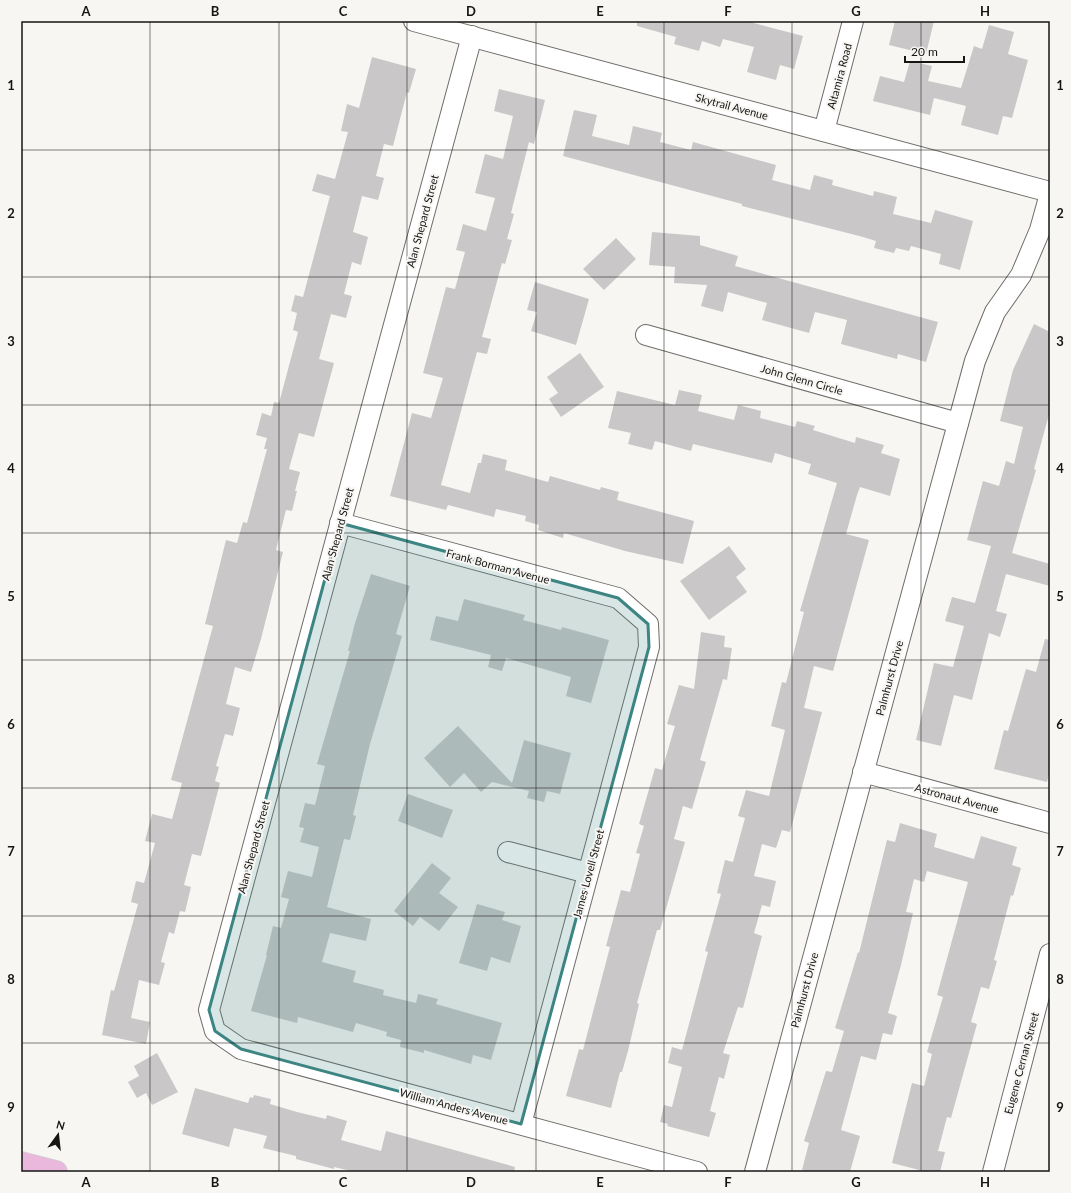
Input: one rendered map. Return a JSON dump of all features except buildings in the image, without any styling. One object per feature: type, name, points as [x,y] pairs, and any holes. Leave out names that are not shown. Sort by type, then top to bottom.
[{"type":"main road","points":[[27,1167],[56,1172]]},
{"type":"street","name":"Skytrail Avenue","points":[[414,21],[1050,193]]},
{"type":"street","name":"Altamira Road","points":[[824,131],[854,21]]},
{"type":"street","name":"Alan Shepard Street","points":[[215,1031],[209,1010],[472,36]]},
{"type":"street","name":"Palmhurst Drive","points":[[755,1172],[975,361],[995,312],[1021,275],[1040,230],[1050,193]]},
{"type":"street","name":"John Glenn Circle","points":[[646,335],[958,423]]},
{"type":"street","name":"Frank Borman Avenue","points":[[340,523],[618,598],[648,624]]},
{"type":"street","name":"James Lovell Street","points":[[521,1124],[650,647],[648,624]]},
{"type":"street","name":"Astronaut Avenue","points":[[864,772],[1050,823]]},
{"type":"street","points":[[508,852],[588,873]]},
{"type":"street","name":"Eugene Cernan Street","points":[[993,1172],[1050,954]]},
{"type":"street","name":"William Anders Avenue","points":[[215,1031],[241,1049],[697,1172]]},
{"type":"highlighted area","points":[[340,523],[618,598],[648,624],[649,647],[521,1124],[241,1049],[215,1031],[209,1010]]}]
